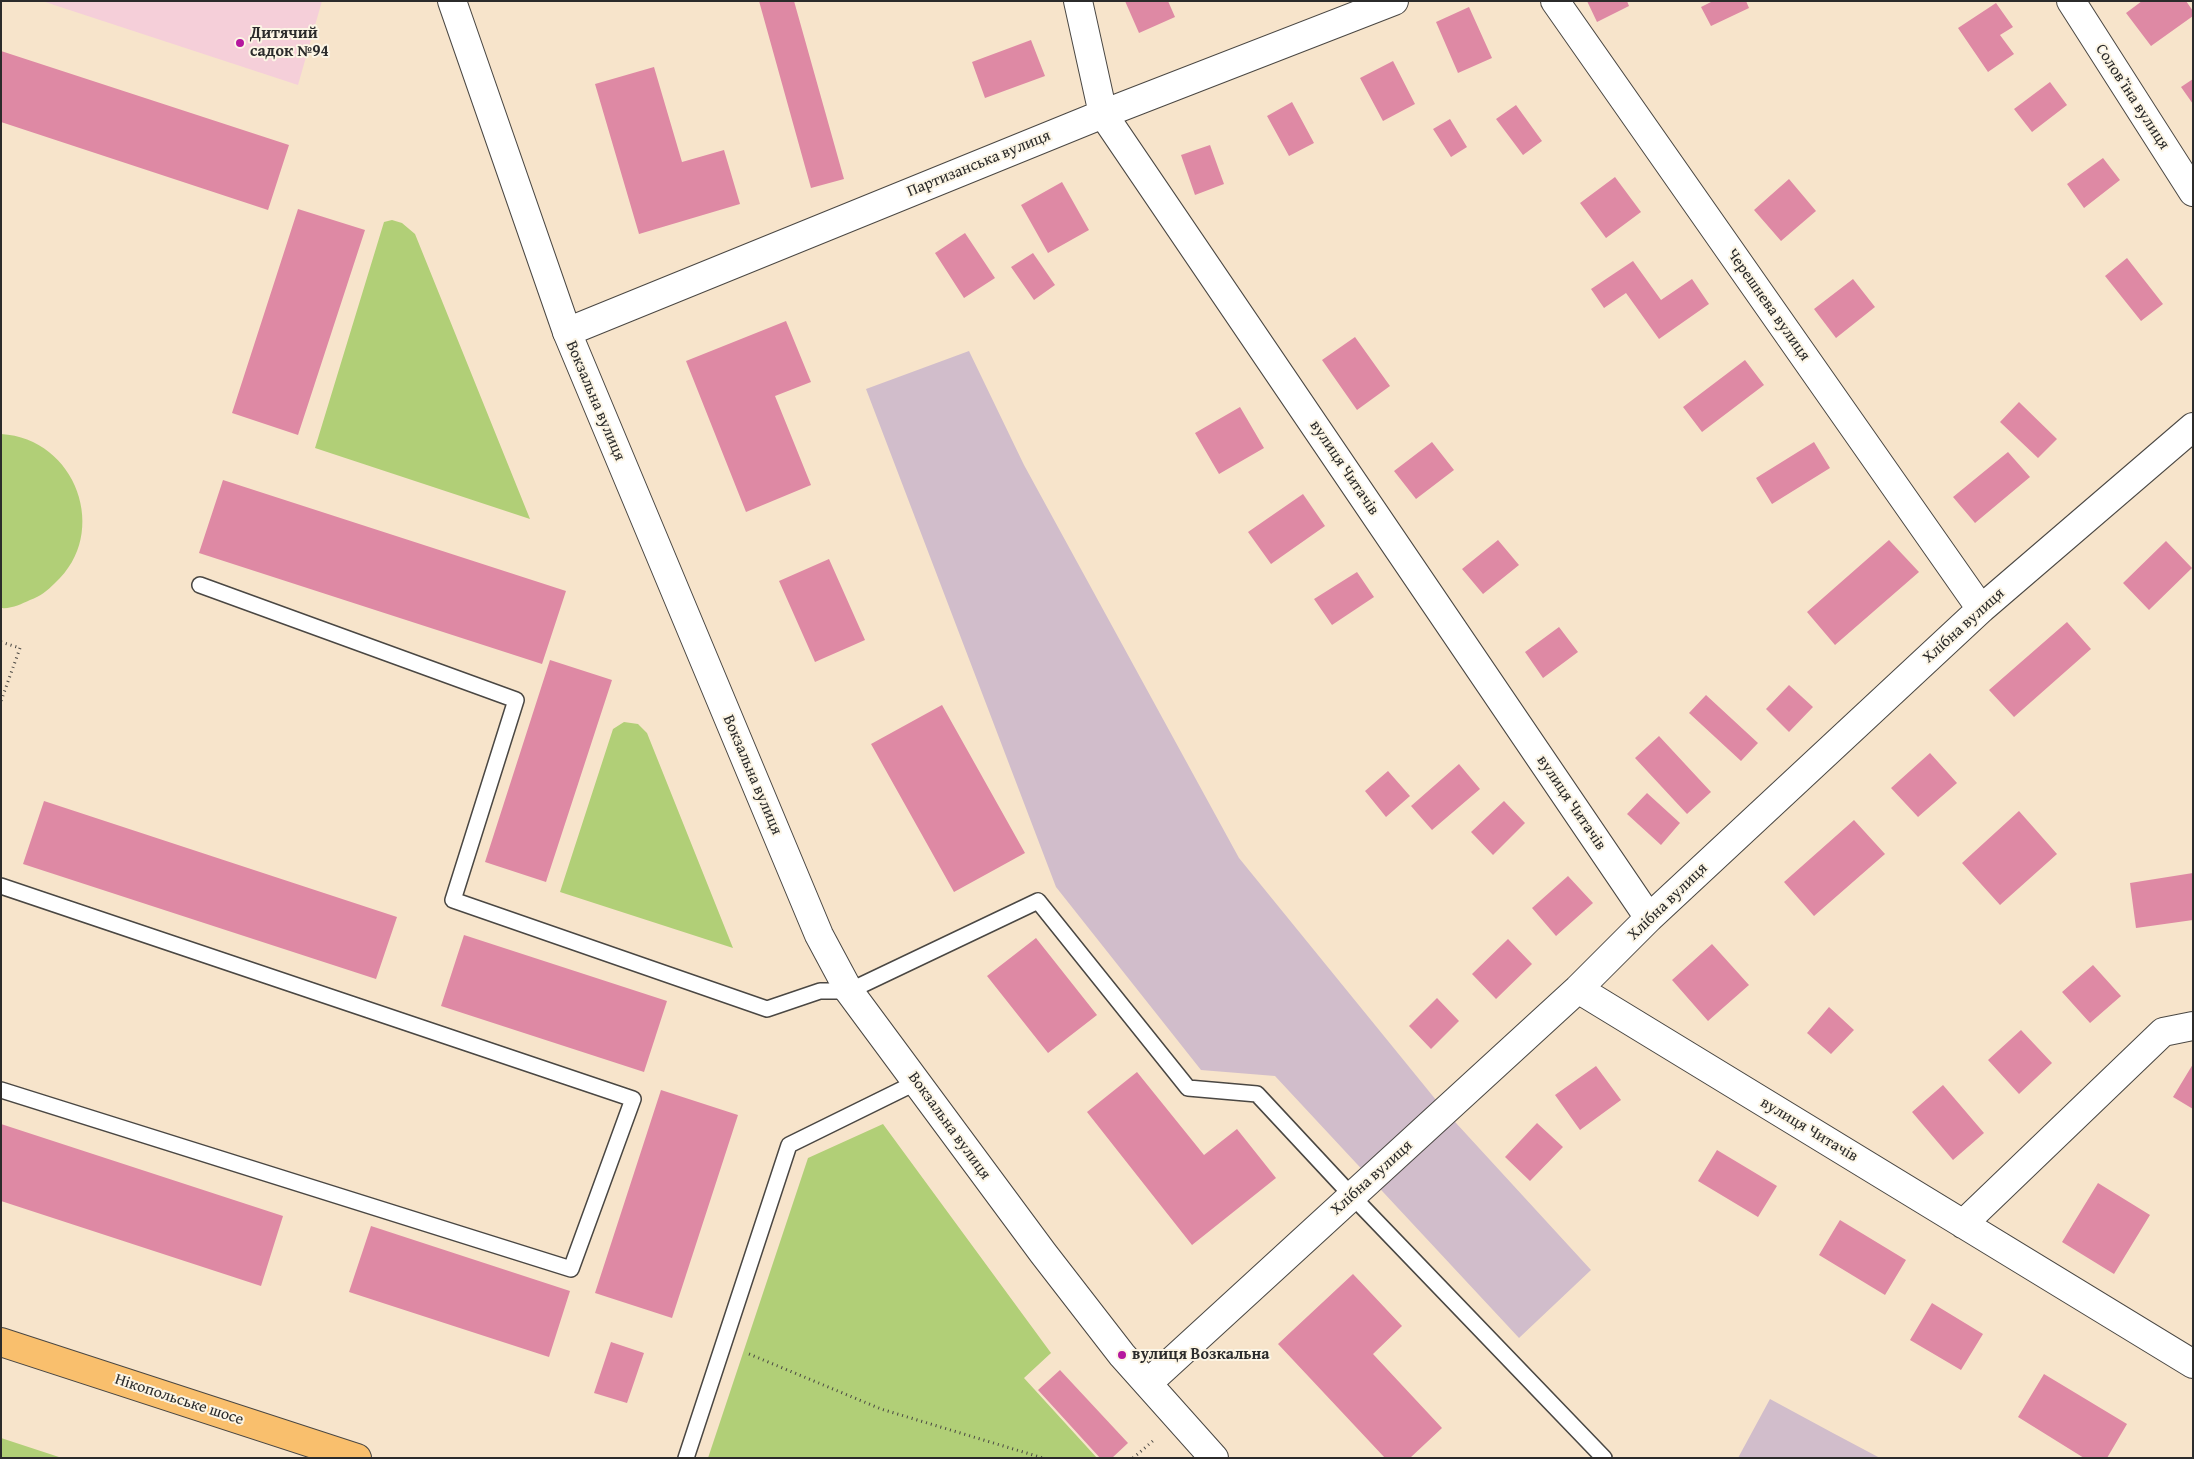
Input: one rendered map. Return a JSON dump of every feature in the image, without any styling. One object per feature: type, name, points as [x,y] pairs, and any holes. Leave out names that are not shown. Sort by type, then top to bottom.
[{"type":"main road","name":"Нікопольське шосе","points":[[1,1342],[357,1458]]},
{"type":"street","name":"Вокзальна вулиця","points":[[452,1],[567,332],[819,935],[849,991],[1042,1253],[1122,1355],[1214,1458]]},
{"type":"street","name":"вулиця Читачів","points":[[1078,1],[1103,114],[1650,918]]},
{"type":"street","name":"Партизанська вулиця","points":[[567,332],[1103,114],[1394,1]]},
{"type":"street","name":"Черешнева вулиця","points":[[1555,1],[1981,609]]},
{"type":"street","name":"Соловʼїна вулиця","points":[[2071,1],[2193,192]]},
{"type":"street","name":"Хлібна вулиця","points":[[1148,1383],[1578,989],[1650,918],[1981,609],[2193,427]]},
{"type":"street","name":"вулиця Читачів","points":[[1578,989],[2193,1364]]},
{"type":"street","points":[[1963,1224],[2163,1032],[2193,1026]]},
{"type":"lane","points":[[200,585],[516,700],[453,900],[767,1009],[820,991],[849,991],[1038,901],[1188,1088],[1257,1094],[1352,1196],[1604,1458]]},
{"type":"lane","points":[[1,886],[633,1099],[571,1269],[1,1090]]},
{"type":"lane","points":[[686,1458],[789,1145],[917,1082]]},
{"type":"path","points":[[1,642],[20,648],[1,701]]},
{"type":"path","points":[[724,1343],[881,1409],[1043,1458]]},
{"type":"shaded area","name":"Дитячий садок №94","points":[[42,1],[322,1],[298,85]]},
{"type":"shaded area","points":[[969,351],[1024,465],[1239,858],[1445,1111],[1591,1270],[1519,1338],[1275,1076],[1201,1070],[1056,887],[866,389]]},
{"type":"shaded area","points":[[1770,1399],[1831,1432],[1880,1458],[1738,1458]]},
{"type":"green space","points":[[392,220],[402,223],[415,234],[530,519],[315,448],[384,222]]},
{"type":"green space","points":[[1,434],[27,439],[49,452],[66,470],[77,491],[82,515],[81,539],[72,562],[46,591],[37,597],[9,608],[1,608]]},
{"type":"green space","points":[[624,722],[638,724],[647,733],[733,948],[560,892],[613,729]]},
{"type":"green space","points":[[883,1124],[1051,1353],[1024,1378],[1097,1458],[708,1458],[808,1158]]},
{"type":"green space","points":[[1,1438],[62,1458],[1,1458]]},
{"type":"building","points":[[759,1],[794,1],[844,179],[811,188]]},
{"type":"building","points":[[1125,1],[1168,1],[1175,17],[1139,33]]},
{"type":"building","points":[[1587,1],[1627,1],[1629,6],[1597,22]]},
{"type":"building","points":[[1713,1],[1746,1],[1749,8],[1711,26],[1701,7]]},
{"type":"building","points":[[2142,1],[2186,1],[2193,11],[2193,16],[2151,46],[2126,13]]},
{"type":"building","points":[[1996,3],[2013,27],[2000,35],[2014,54],[1988,72],[1958,28]]},
{"type":"building","points":[[1469,7],[1492,58],[1458,73],[1436,22]]},
{"type":"building","points":[[1031,40],[1045,76],[985,98],[972,62]]},
{"type":"building","points":[[1,51],[289,145],[268,210],[1,122]]},
{"type":"building","points":[[1393,61],[1415,104],[1383,121],[1360,78]]},
{"type":"building","points":[[654,67],[682,162],[724,150],[740,204],[639,234],[595,84]]},
{"type":"building","points":[[2193,79],[2193,104],[2181,87]]},
{"type":"building","points":[[2050,82],[2067,105],[2032,132],[2014,109]]},
{"type":"building","points":[[1292,102],[1314,143],[1289,156],[1267,116]]},
{"type":"building","points":[[1516,105],[1542,141],[1523,155],[1496,119]]},
{"type":"building","points":[[1450,119],[1467,147],[1451,157],[1433,129]]},
{"type":"building","points":[[1210,145],[1224,184],[1195,195],[1181,155]]},
{"type":"building","points":[[2103,158],[2120,180],[2084,208],[2067,184]]},
{"type":"building","points":[[1615,177],[1641,212],[1606,238],[1580,203]]},
{"type":"building","points":[[1789,179],[1816,211],[1781,241],[1754,210]]},
{"type":"building","points":[[1062,182],[1089,230],[1048,253],[1021,205]]},
{"type":"building","points":[[298,209],[365,230],[298,435],[232,413]]},
{"type":"building","points":[[965,233],[995,278],[964,298],[935,253]]},
{"type":"building","points":[[1033,253],[1055,285],[1034,300],[1011,267]]},
{"type":"building","points":[[2127,258],[2163,304],[2141,321],[2105,276]]},
{"type":"building","points":[[1633,261],[1661,300],[1692,279],[1709,304],[1659,339],[1626,293],[1604,308],[1591,289]]},
{"type":"building","points":[[1853,279],[1875,307],[1836,338],[1814,309]]},
{"type":"building","points":[[786,321],[811,382],[775,396],[811,485],[746,512],[686,361]]},
{"type":"building","points":[[1355,337],[1390,386],[1357,410],[1322,360]]},
{"type":"building","points":[[1745,360],[1764,385],[1702,432],[1683,407]]},
{"type":"building","points":[[2019,402],[2057,439],[2038,458],[2000,422]]},
{"type":"building","points":[[1240,407],[1264,448],[1219,474],[1195,433]]},
{"type":"building","points":[[1432,442],[1454,470],[1416,499],[1394,471]]},
{"type":"building","points":[[1814,442],[1830,468],[1772,504],[1756,478]]},
{"type":"building","points":[[2008,452],[2030,477],[1975,523],[1953,497]]},
{"type":"building","points":[[223,480],[566,591],[542,664],[199,553]]},
{"type":"building","points":[[1303,494],[1325,526],[1271,564],[1248,532]]},
{"type":"building","points":[[1498,540],[1519,565],[1483,594],[1462,569]]},
{"type":"building","points":[[1889,540],[1919,572],[1835,645],[1807,612]]},
{"type":"building","points":[[2166,541],[2192,568],[2149,610],[2123,583]]},
{"type":"building","points":[[829,559],[865,640],[815,662],[779,581]]},
{"type":"building","points":[[1357,572],[1374,597],[1332,625],[1314,599]]},
{"type":"building","points":[[2067,622],[2091,649],[2014,717],[1989,690]]},
{"type":"building","points":[[1559,627],[1578,652],[1543,678],[1525,652]]},
{"type":"building","points":[[550,660],[612,680],[546,882],[485,862]]},
{"type":"building","points":[[1789,685],[1813,707],[1789,732],[1766,709]]},
{"type":"building","points":[[1706,695],[1758,743],[1741,761],[1689,713]]},
{"type":"building","points":[[942,705],[1025,853],[954,892],[871,744]]},
{"type":"building","points":[[1659,736],[1711,792],[1687,814],[1635,758]]},
{"type":"building","points":[[1930,753],[1957,783],[1918,817],[1891,788]]},
{"type":"building","points":[[1459,764],[1480,789],[1432,830],[1411,806]]},
{"type":"building","points":[[1388,771],[1410,796],[1386,817],[1365,791]]},
{"type":"building","points":[[1647,793],[1680,823],[1661,845],[1627,814]]},
{"type":"building","points":[[44,801],[397,917],[376,979],[23,864]]},
{"type":"building","points":[[1504,801],[1525,823],[1493,855],[1471,832]]},
{"type":"building","points":[[2019,811],[2057,854],[2000,905],[1962,863]]},
{"type":"building","points":[[1854,820],[1885,854],[1814,916],[1784,882]]},
{"type":"building","points":[[2193,873],[2193,920],[2136,928],[2130,883]]},
{"type":"building","points":[[1568,876],[1593,903],[1556,936],[1532,908]]},
{"type":"building","points":[[464,935],[667,1001],[644,1072],[441,1006]]},
{"type":"building","points":[[1036,938],[1097,1015],[1048,1053],[987,976]]},
{"type":"building","points":[[1508,939],[1532,964],[1496,999],[1472,974]]},
{"type":"building","points":[[1712,944],[1749,985],[1708,1021],[1672,980]]},
{"type":"building","points":[[2093,965],[2121,996],[2090,1023],[2062,992]]},
{"type":"building","points":[[1437,998],[1459,1021],[1431,1049],[1409,1026]]},
{"type":"building","points":[[1829,1007],[1854,1030],[1831,1054],[1807,1033]]},
{"type":"building","points":[[2021,1030],[2052,1063],[2019,1094],[1988,1060]]},
{"type":"building","points":[[2193,1064],[2193,1109],[2173,1097]]},
{"type":"building","points":[[1596,1066],[1621,1100],[1580,1130],[1555,1095]]},
{"type":"building","points":[[1137,1072],[1204,1155],[1237,1129],[1276,1178],[1192,1245],[1087,1112]]},
{"type":"building","points":[[1943,1085],[1984,1133],[1953,1160],[1912,1112]]},
{"type":"building","points":[[661,1090],[738,1115],[672,1318],[595,1293]]},
{"type":"building","points":[[1537,1123],[1563,1147],[1530,1181],[1505,1157]]},
{"type":"building","points":[[1,1124],[283,1216],[261,1286],[1,1201]]},
{"type":"building","points":[[1717,1150],[1777,1186],[1758,1217],[1698,1181]]},
{"type":"building","points":[[2098,1183],[2150,1215],[2114,1274],[2062,1242]]},
{"type":"building","points":[[1840,1220],[1906,1260],[1885,1295],[1819,1255]]},
{"type":"building","points":[[371,1226],[570,1291],[549,1357],[349,1292]]},
{"type":"building","points":[[1353,1274],[1402,1326],[1373,1354],[1442,1428],[1410,1458],[1385,1458],[1278,1344]]},
{"type":"building","points":[[1932,1303],[1983,1334],[1961,1370],[1910,1340]]},
{"type":"building","points":[[611,1342],[644,1353],[627,1403],[594,1393]]},
{"type":"building","points":[[1060,1370],[1128,1443],[1112,1458],[1100,1458],[1038,1390]]},
{"type":"building","points":[[2044,1374],[2127,1424],[2107,1458],[2084,1458],[2018,1417]]},
{"type":"place","name":"Дитячий садок №94","points":[[240,43]]},
{"type":"place","name":"вулиця Возкальна","points":[[1122,1355]]}]
